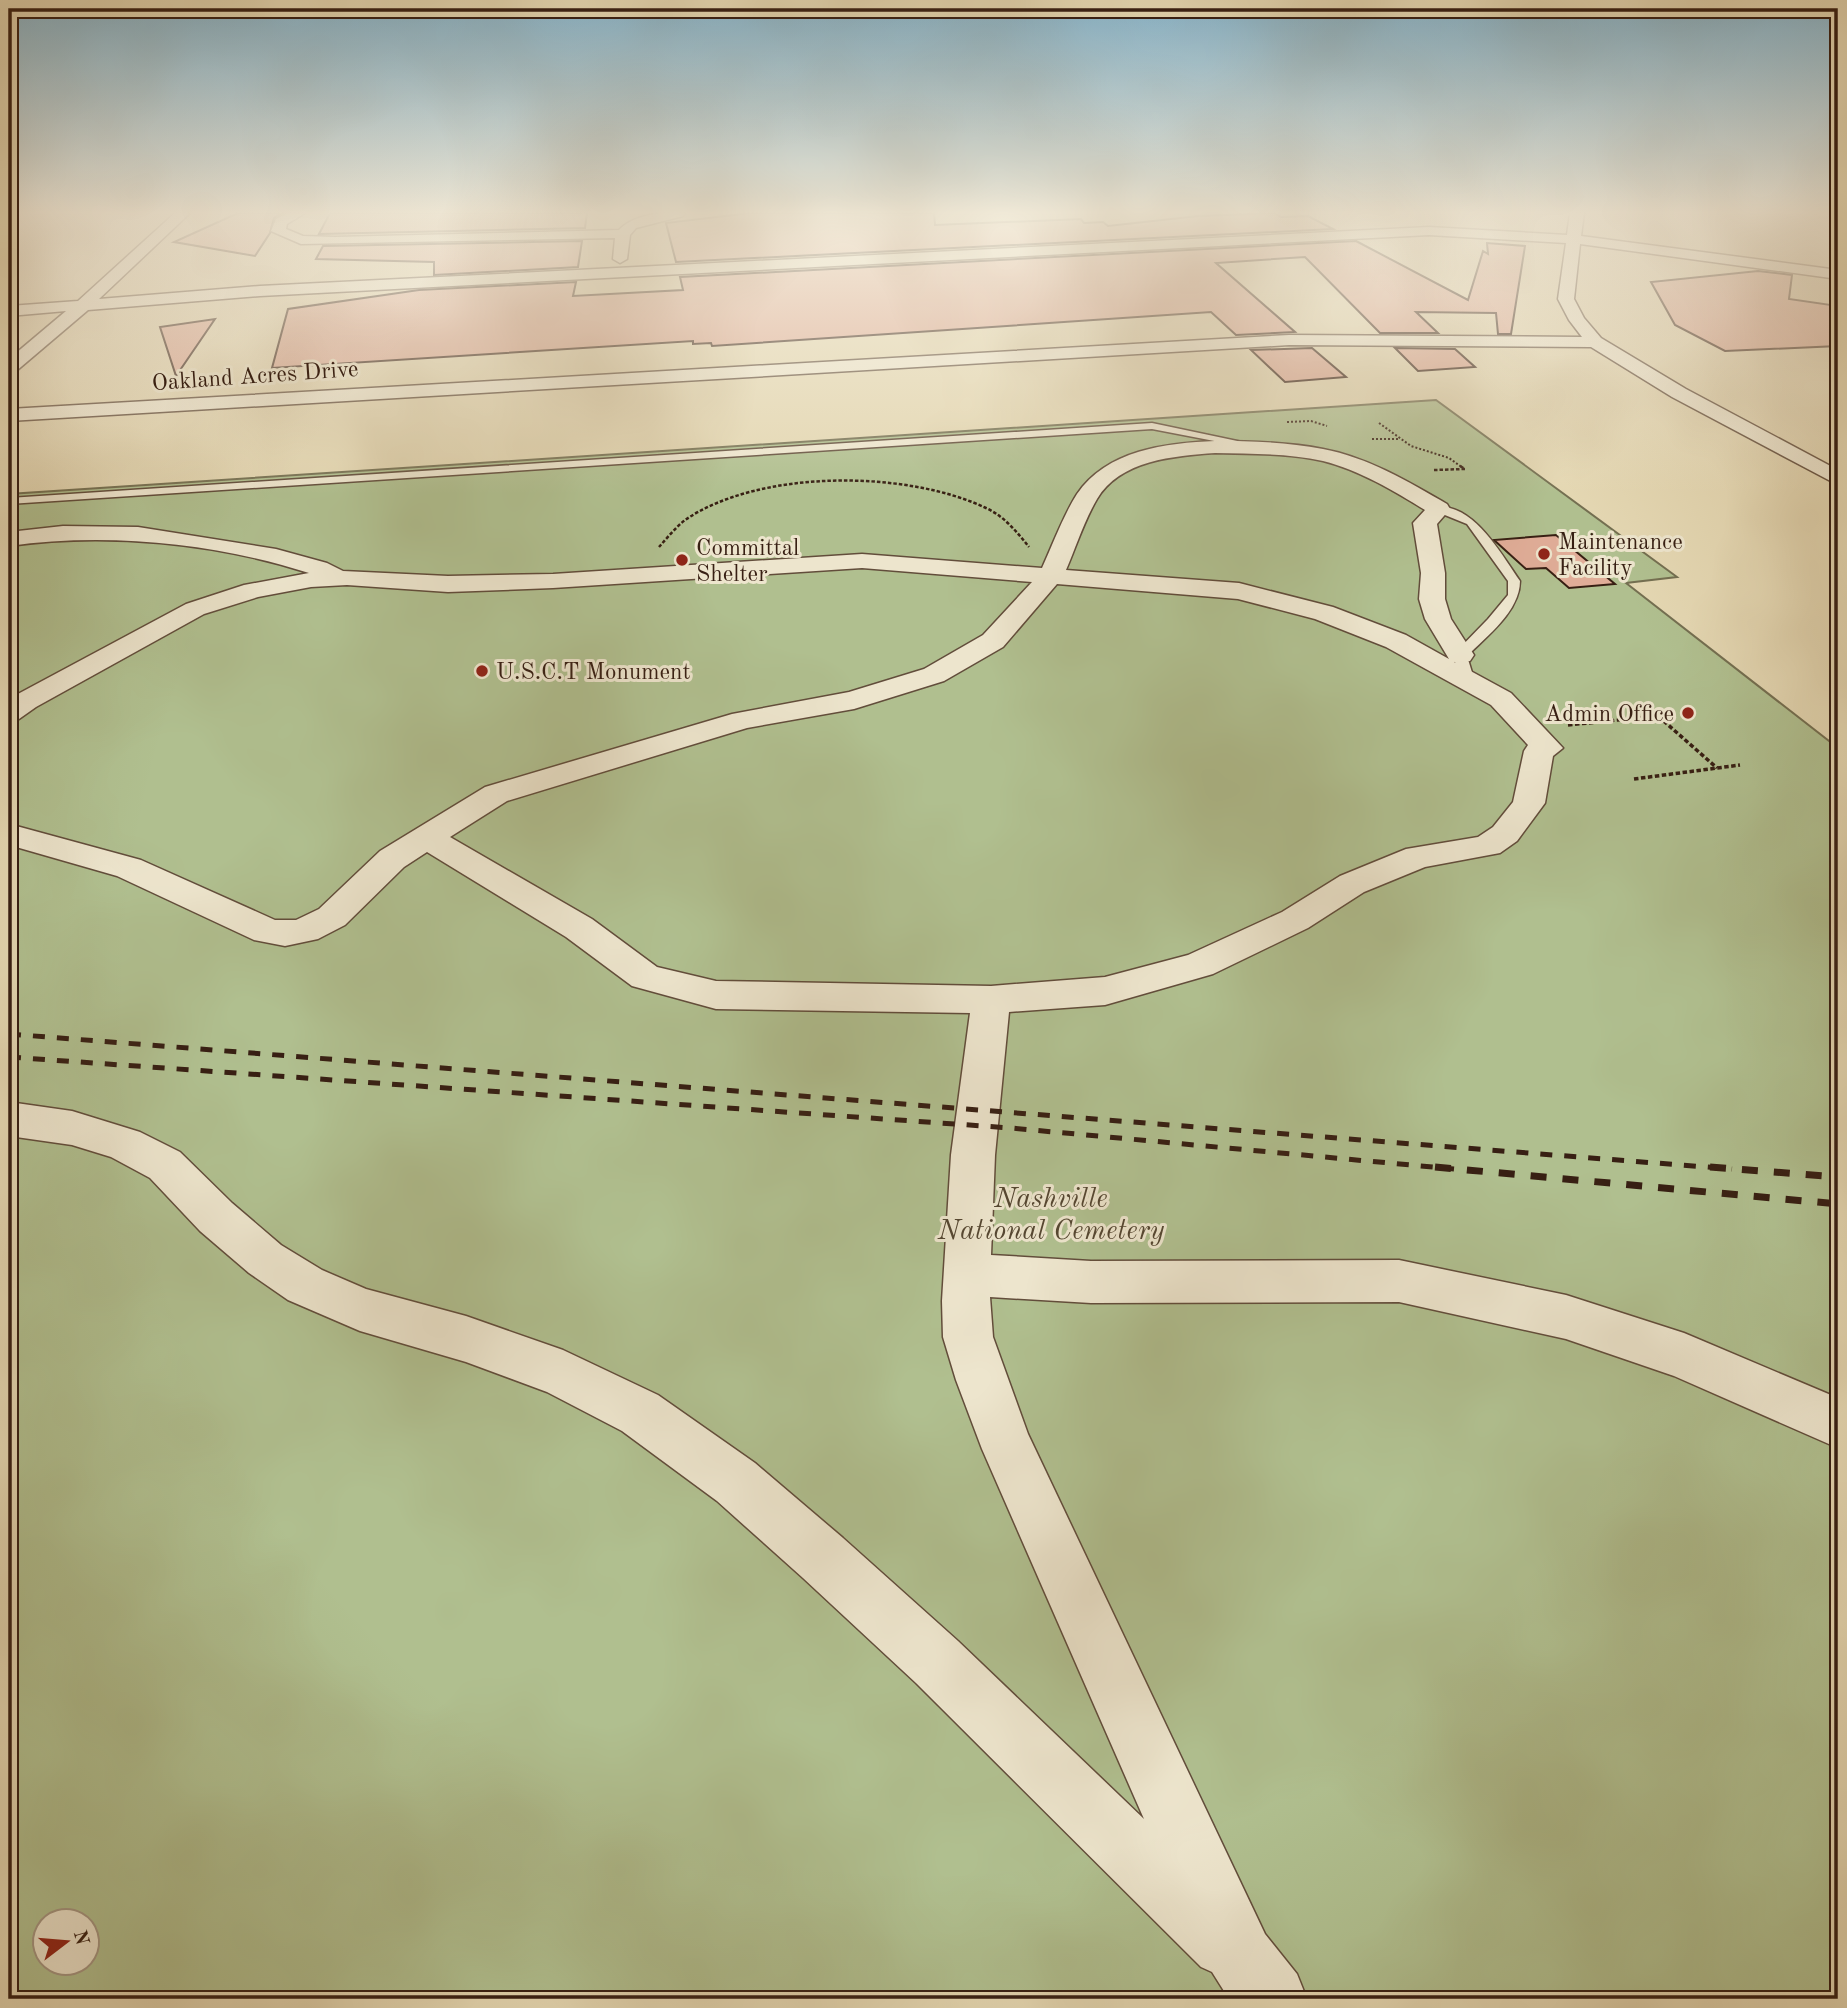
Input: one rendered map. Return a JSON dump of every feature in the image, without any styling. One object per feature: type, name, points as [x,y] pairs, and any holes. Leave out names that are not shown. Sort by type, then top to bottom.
[{"type":"street","points":[[9,311],[72,307]]},
{"type":"street","points":[[9,369],[81,307]]},
{"type":"street","points":[[1570,307],[1595,342],[1679,393],[1838,480]]},
{"type":"street","name":"Oakland Acres Drive","points":[[9,415],[1289,340],[1595,342]]},
{"type":"street","points":[[9,834],[129,868],[267,931],[285,934],[305,930],[332,917],[392,859],[496,794],[742,720],[854,699],[934,675],[993,641],[1043,576],[1087,496],[1106,475],[1131,461],[1179,449],[1270,448],[1324,456],[1353,464],[1406,489],[1439,509],[1426,523],[1433,573],[1432,598],[1438,620],[1463,667]]},
{"type":"street","points":[[9,539],[62,531],[100,530],[145,534],[300,560],[347,578]]},
{"type":"street","points":[[9,713],[148,633],[205,605],[253,590],[311,580],[347,578],[448,584],[553,582],[862,561],[1239,591],[1324,612],[1463,667],[1501,699],[1548,748],[1539,751],[1529,803],[1505,834],[1488,846],[1418,857],[1352,884],[1295,920],[1200,965],[1105,991],[991,1000],[716,995],[645,977],[579,928],[426,837]]},
{"type":"street","points":[[991,1000],[973,1155],[966,1301],[968,1337],[981,1380],[1009,1449],[1257,1979]]},
{"type":"street","points":[[9,1119],[72,1128],[125,1144],[165,1165],[216,1217],[265,1259],[304,1285],[360,1309],[466,1339],[563,1374],[640,1413],[736,1482],[937,1662],[1257,1979]]},
{"type":"street","points":[[969,1275],[1091,1282],[1399,1281],[1566,1317],[1684,1356],[1838,1423]]},
{"type":"lane","points":[[9,501],[1152,426],[1270,448]]},
{"type":"lane","points":[[1439,509],[1471,522],[1514,581],[1514,595],[1463,667]]},
{"type":"path","points":[[1379,423],[1410,446],[1448,458],[1465,469],[1434,470]]},
{"type":"path","points":[[653,575],[654,560],[665,538],[677,527],[704,511],[731,499],[769,488],[857,480],[936,490],[984,506],[1012,525],[1030,549],[1043,576]]},
{"type":"path","points":[[1529,729],[1658,716],[1717,768]]},
{"type":"path","points":[[1633,779],[1740,765]]},
{"type":"green space","name":"Nashville National Cemetery","points":[[1436,400],[1677,577],[1626,583],[1838,748],[1838,1999],[9,1999],[9,494]]},
{"type":"building","points":[[304,307],[1266,307],[1295,332],[1236,335],[1211,312],[712,346],[711,343],[693,344],[693,341],[272,368],[288,309]]},
{"type":"building","points":[[1354,307],[1515,307],[1511,334],[1498,334],[1496,313],[1416,312],[1438,333],[1380,333]]},
{"type":"building","points":[[1665,307],[1838,307],[1838,346],[1725,351],[1675,325]]},
{"type":"building","points":[[215,319],[176,376],[160,327]]},
{"type":"building","points":[[1312,348],[1346,377],[1285,382],[1251,350]]},
{"type":"building","points":[[1395,348],[1455,349],[1475,367],[1418,371]]},
{"type":"building","name":"Maintenance Facility","points":[[1556,535],[1615,584],[1569,588],[1546,568],[1526,569],[1494,540]]},
{"type":"railway","points":[[9,1034],[1732,1169]]},
{"type":"railway","points":[[9,1057],[1011,1128],[1454,1169]]},
{"type":"railway","points":[[1435,1167],[1838,1204]]},
{"type":"railway","points":[[1710,1167],[1838,1177]]},
{"type":"place","name":"Maintenance Facility","points":[[1544,554]]},
{"type":"place","name":"Committal Shelter","points":[[682,560]]},
{"type":"place","name":"U.S.C.T Monument","points":[[482,671]]},
{"type":"place","name":"Admin Office","points":[[1688,713]]}]
